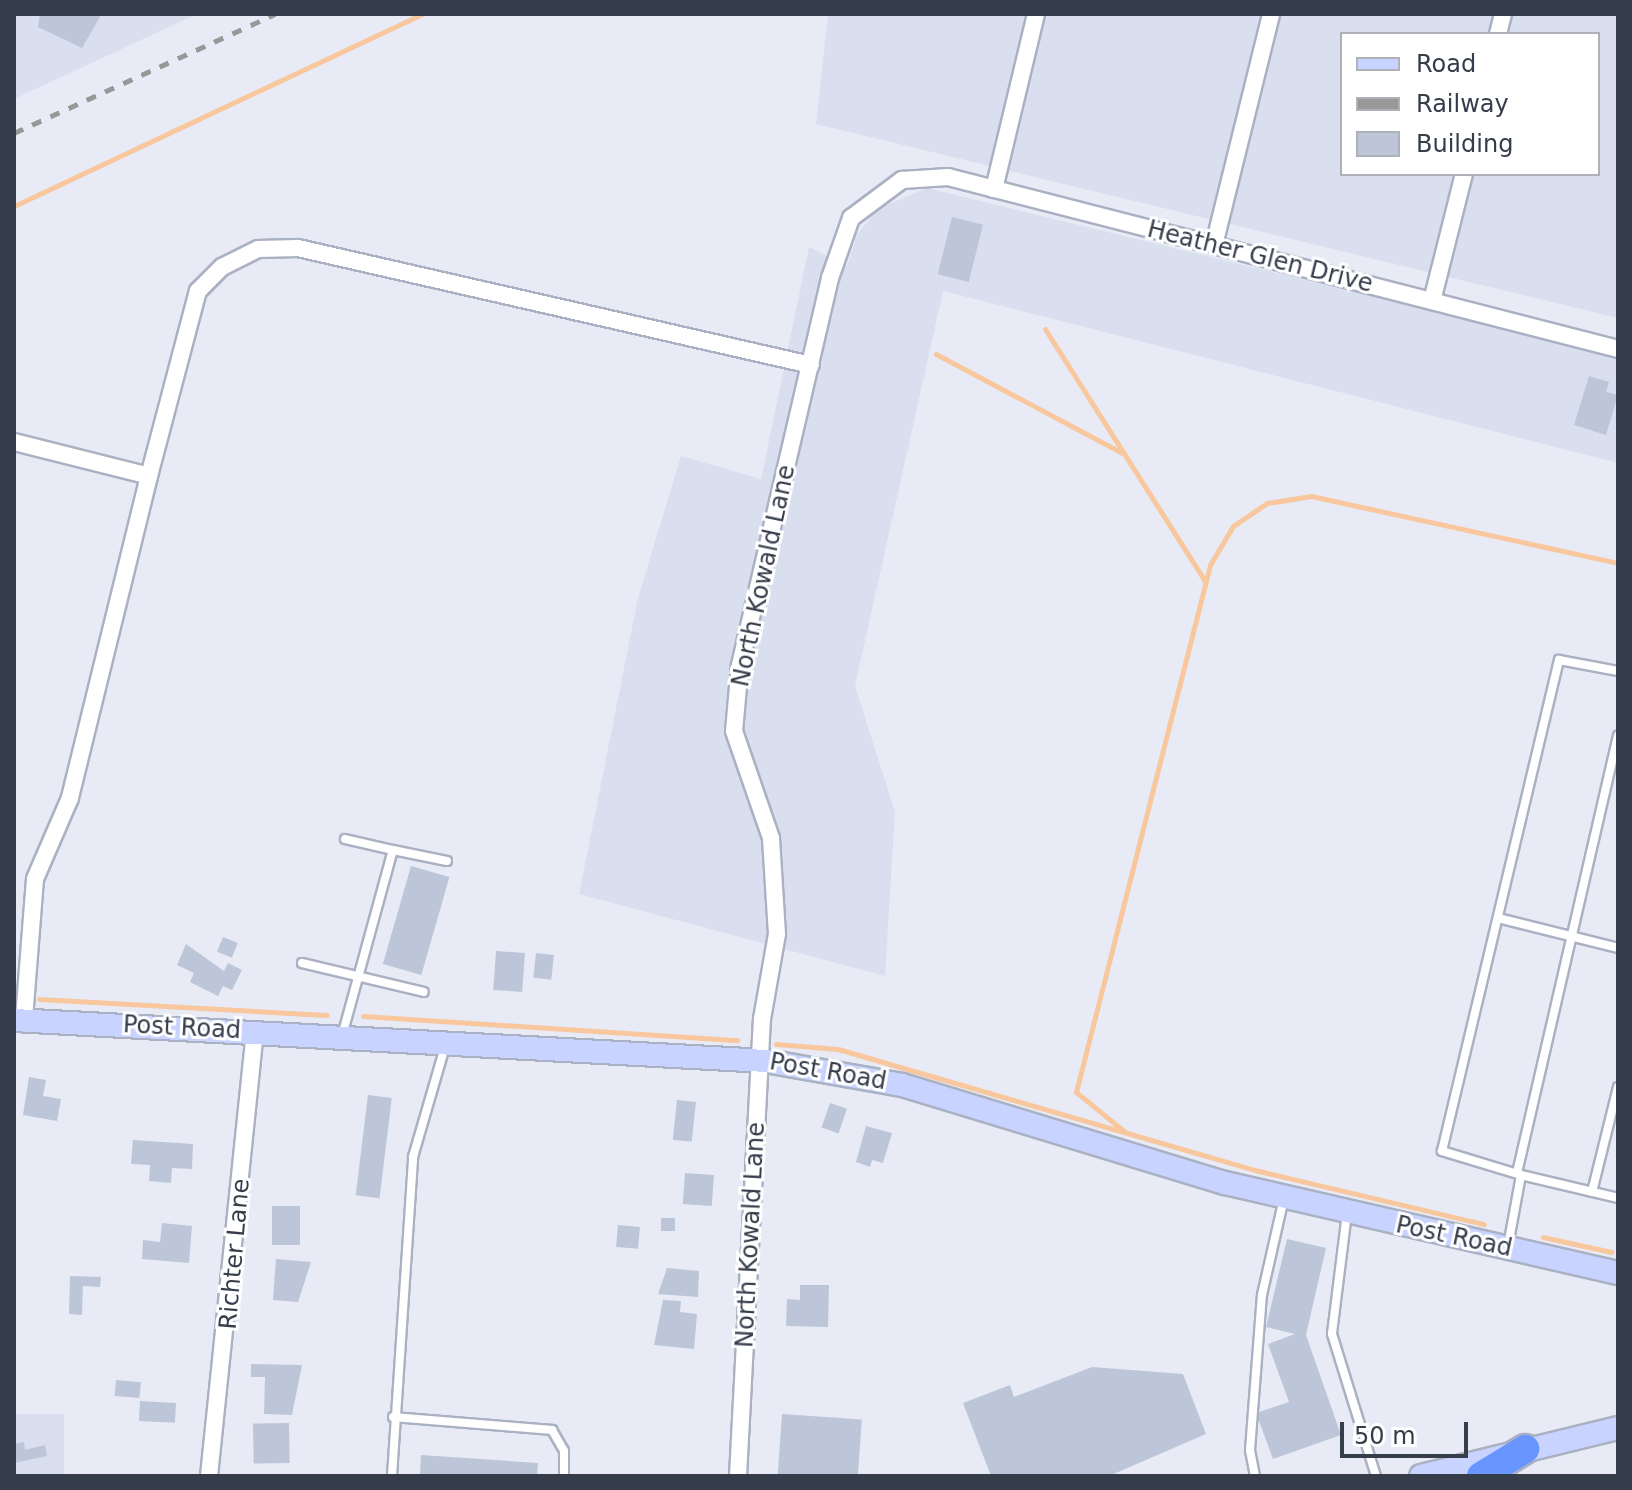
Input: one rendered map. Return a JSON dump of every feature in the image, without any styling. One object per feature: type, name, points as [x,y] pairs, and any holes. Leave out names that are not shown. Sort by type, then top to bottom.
[{"type":"highway","points":[[1481,1476],[1525,1449]]},
{"type":"street","points":[[994,189],[1036,14]]},
{"type":"street","points":[[1214,245],[1271,14]]},
{"type":"street","points":[[1432,301],[1463,176]]},
{"type":"street","name":"Heather Glen Drive","points":[[902,180],[948,177],[1618,349]]},
{"type":"street","name":"North Kowald Lane","points":[[738,1476],[762,1061],[777,873],[734,731],[740,665],[841,238],[851,218],[902,180]]},
{"type":"street","points":[[19,1020],[35,879],[70,798],[198,291],[222,267],[258,249],[298,248],[811,365]]},
{"type":"street","points":[[14,442],[149,476]]},
{"type":"street","name":"Post Road","points":[[19,1020],[762,1061],[902,1085],[1284,1197],[1618,1273]]},
{"type":"street","name":"Richter Lane","points":[[209,1476],[255,1032]]},
{"type":"street","points":[[1421,1476],[1618,1428]]},
{"type":"lane","points":[[1618,671],[1559,660],[1442,1151],[1618,1198]]},
{"type":"lane","points":[[1507,1248],[1519,1174],[1570,936],[1618,736]]},
{"type":"lane","points":[[345,839],[447,861]]},
{"type":"lane","points":[[342,1037],[361,977],[393,850]]},
{"type":"lane","points":[[1498,918],[1618,948]]},
{"type":"lane","points":[[302,963],[424,992]]},
{"type":"lane","points":[[392,1476],[393,1417],[413,1157],[446,1043]]},
{"type":"lane","points":[[1592,1192],[1618,1087]]},
{"type":"lane","points":[[1255,1476],[1250,1450],[1262,1295],[1284,1197]]},
{"type":"lane","points":[[1347,1213],[1332,1334],[1376,1476]]},
{"type":"lane","points":[[393,1417],[552,1430],[564,1451],[564,1476]]},
{"type":"shaded area","points":[[14,14],[197,14],[14,99]]},
{"type":"shaded area","points":[[828,14],[1618,14],[1618,318],[816,124]]},
{"type":"shaded area","points":[[927,188],[1618,356],[1618,463],[943,291],[855,686],[895,812],[885,976],[579,894],[638,598],[681,456],[761,479],[809,247],[847,266],[857,235],[877,209]]},
{"type":"shaded area","points":[[14,1414],[64,1414],[64,1476],[14,1476]]},
{"type":"building","points":[[40,14],[101,15],[82,48],[38,27]]},
{"type":"building","points":[[952,217],[983,225],[969,282],[938,274]]},
{"type":"building","points":[[1589,376],[1609,382],[1606,392],[1618,395],[1606,435],[1574,425]]},
{"type":"building","points":[[411,866],[449,877],[421,975],[383,964]]},
{"type":"building","points":[[223,937],[238,943],[232,958],[217,952]]},
{"type":"building","points":[[186,944],[224,971],[228,963],[242,970],[232,990],[223,986],[218,996],[190,982],[194,973],[177,965]]},
{"type":"building","points":[[496,951],[525,953],[522,992],[493,990]]},
{"type":"building","points":[[536,953],[554,955],[551,980],[533,978]]},
{"type":"building","points":[[29,1077],[46,1080],[43,1096],[61,1099],[57,1121],[23,1115]]},
{"type":"building","points":[[368,1095],[392,1098],[380,1198],[356,1195]]},
{"type":"building","points":[[677,1100],[696,1102],[692,1142],[673,1140]]},
{"type":"building","points":[[830,1103],[847,1109],[839,1133],[822,1128]]},
{"type":"building","points":[[866,1126],[892,1133],[883,1163],[872,1160],[870,1167],[856,1162]]},
{"type":"building","points":[[133,1140],[193,1144],[192,1169],[172,1168],[171,1183],[149,1181],[150,1165],[131,1164]]},
{"type":"building","points":[[685,1173],[714,1175],[712,1206],[683,1204]]},
{"type":"building","points":[[272,1206],[300,1206],[300,1245],[272,1245]]},
{"type":"building","points":[[661,1218],[675,1218],[675,1231],[661,1231]]},
{"type":"building","points":[[162,1223],[192,1226],[189,1263],[142,1259],[143,1240],[160,1242]]},
{"type":"building","points":[[618,1225],[640,1227],[638,1249],[616,1247]]},
{"type":"building","points":[[1287,1239],[1326,1248],[1306,1335],[1341,1435],[1273,1459],[1256,1413],[1289,1402],[1268,1344],[1295,1334],[1266,1327]]},
{"type":"building","points":[[276,1259],[311,1262],[298,1302],[273,1300]]},
{"type":"building","points":[[667,1268],[699,1271],[698,1297],[658,1294]]},
{"type":"building","points":[[70,1276],[101,1277],[100,1287],[83,1286],[82,1315],[69,1314]]},
{"type":"building","points":[[800,1285],[829,1285],[828,1327],[786,1326],[787,1299],[800,1300]]},
{"type":"building","points":[[663,1300],[681,1301],[680,1312],[697,1314],[694,1349],[654,1345]]},
{"type":"building","points":[[251,1364],[302,1365],[292,1415],[264,1414],[265,1377],[251,1377]]},
{"type":"building","points":[[1092,1367],[1183,1374],[1206,1434],[1109,1476],[991,1476],[963,1403],[1010,1385],[1014,1397]]},
{"type":"building","points":[[116,1380],[141,1382],[140,1398],[115,1396]]},
{"type":"building","points":[[140,1401],[176,1403],[175,1423],[139,1421]]},
{"type":"building","points":[[782,1414],[862,1420],[858,1476],[778,1476]]},
{"type":"building","points":[[289,1423],[290,1463],[254,1464],[253,1424]]},
{"type":"building","points":[[24,1442],[25,1450],[45,1445],[47,1456],[14,1463],[14,1444]]},
{"type":"building","points":[[421,1455],[538,1463],[537,1476],[420,1476]]},
{"type":"waterway","points":[[14,206],[422,14]]},
{"type":"waterway","points":[[1045,329],[1205,581]]},
{"type":"waterway","points":[[936,354],[1122,453]]},
{"type":"waterway","points":[[1125,1132],[1076,1092],[1210,565],[1233,526],[1267,503],[1311,496],[1618,563]]},
{"type":"waterway","points":[[39,999],[327,1015]]},
{"type":"waterway","points":[[363,1016],[737,1040]]},
{"type":"waterway","points":[[776,1044],[838,1049],[1259,1171],[1484,1224]]},
{"type":"waterway","points":[[1543,1237],[1611,1252]]},
{"type":"railway","points":[[14,133],[275,14]]}]
